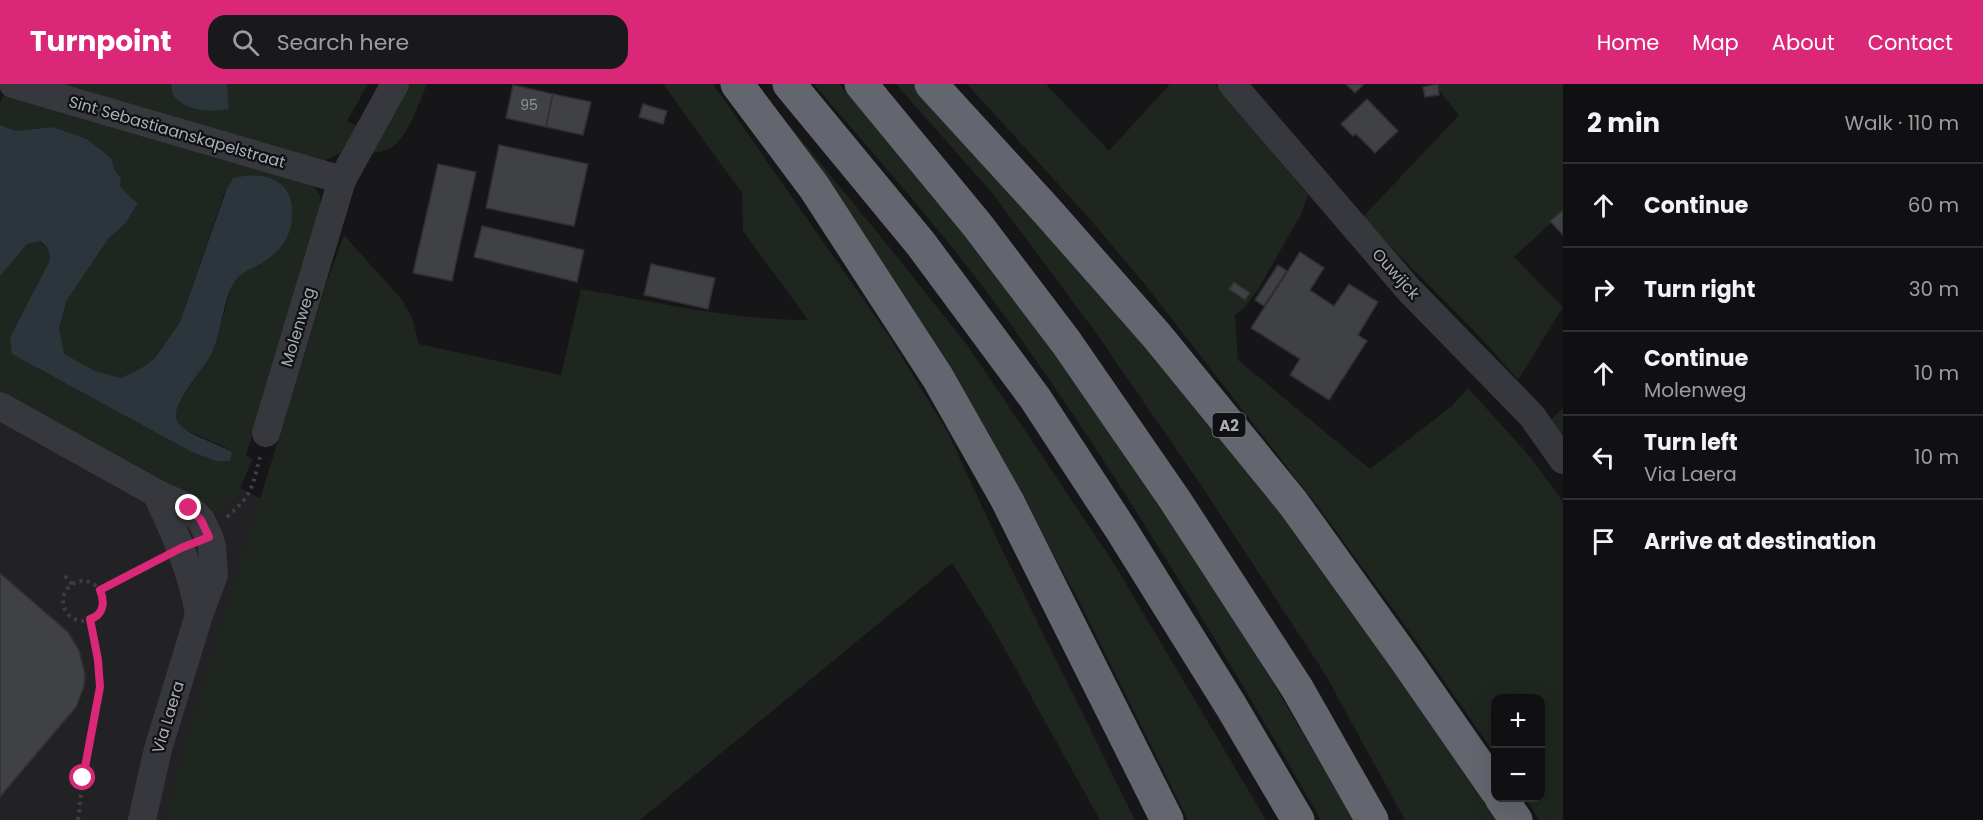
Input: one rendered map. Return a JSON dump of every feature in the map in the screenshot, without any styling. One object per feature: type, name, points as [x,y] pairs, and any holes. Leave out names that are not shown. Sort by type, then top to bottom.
[{"type":"highway","points":[[737,84],[814,188],[938,378],[1007,500],[1167,820]]},
{"type":"highway","points":[[789,84],[921,244],[1035,398],[1231,706],[1298,820]]},
{"type":"highway","points":[[861,84],[978,226],[1066,342],[1175,500],[1297,688],[1372,820]]},
{"type":"highway","name":"A2","points":[[931,84],[1157,336],[1293,503],[1491,783]]},
{"type":"highway","points":[[1504,802],[1516,820]]},
{"type":"street","name":"Sint Sebastiaanskapelstraat","points":[[13,84],[342,180]]},
{"type":"street","name":"Molenweg","points":[[266,433],[342,180],[395,84]]},
{"type":"street","name":"Ouwijck","points":[[1232,84],[1409,290],[1532,416],[1563,460]]},
{"type":"street","name":"Via Laera","points":[[0,406],[156,493],[189,508],[201,520],[209,537],[212,546],[214,575],[158,749],[142,820]]},
{"type":"street","name":"Via Laera","points":[[156,493],[181,548],[195,590],[200,615]]},
{"type":"path","points":[[209,537],[242,503],[253,487],[266,433]]},
{"type":"path","points":[[100,590],[181,548]]},
{"type":"path","points":[[65,576],[72,584]]},
{"type":"path","points":[[82,580],[93,582],[100,590],[104,600],[102,610],[94,618],[84,621],[74,619],[66,612],[63,602],[65,591],[72,584],[82,580]]},
{"type":"path","points":[[78,820],[83,778],[100,687],[98,660],[90,619]]},
{"type":"shaded area","points":[[43,84],[171,84],[173,93],[229,108],[227,84],[368,84],[347,121],[357,126],[341,152],[321,163]]},
{"type":"shaded area","points":[[171,84],[227,84],[229,109],[208,111],[187,106],[175,97]]},
{"type":"shaded area","points":[[405,84],[427,84],[411,123],[394,145],[371,153]]},
{"type":"shaded area","points":[[663,84],[713,84],[889,336],[947,431],[1005,556],[1135,820],[1100,820],[993,628],[952,563],[640,820],[166,820],[184,747],[326,284],[344,235],[402,300],[412,317],[419,344],[561,375],[581,289],[723,314],[808,320],[743,231],[742,193]]},
{"type":"shaded area","points":[[814,84],[839,84],[1028,300],[1177,521],[1354,820],[1321,820],[1170,565],[1049,379],[960,258]]},
{"type":"shaded area","points":[[896,84],[915,84],[1029,202],[1271,494],[1506,820],[1405,820],[1325,674],[1203,488],[1096,333],[993,194]]},
{"type":"shaded area","points":[[967,84],[1046,84],[1109,151],[1170,84],[1215,84],[1308,195],[1301,214],[1259,288],[1246,306],[1235,315],[1238,360],[1370,469],[1452,406],[1468,388],[1532,459],[1563,502],[1563,820],[1539,820],[1528,802],[1545,802],[1545,694],[1491,694],[1491,748],[1319,508],[1143,282],[1088,217]]},
{"type":"shaded area","points":[[1434,84],[1563,84],[1563,212],[1514,257],[1563,307],[1518,380],[1481,338],[1363,217],[1459,115]]},
{"type":"shaded area","points":[[759,88],[967,345],[1113,562],[1266,820],[1188,820],[1078,599],[990,440]]},
{"type":"shaded area","points":[[6,90],[309,180],[320,195],[321,209],[246,455],[253,459],[236,497],[213,515],[180,489],[0,392],[0,276],[27,244],[38,240],[47,248],[50,255],[49,262],[10,337],[40,370],[87,393],[232,452],[181,428],[175,413],[212,353],[233,283],[244,271],[259,265],[225,191],[180,322],[155,358],[121,379],[95,371],[63,354],[59,328],[67,300],[109,238],[125,224],[138,203],[119,186],[121,178],[115,171],[111,158],[87,139],[53,127],[16,131],[0,125],[0,103]]},
{"type":"shaded area","points":[[0,125],[16,131],[53,127],[87,139],[111,158],[115,171],[121,178],[120,186],[138,203],[125,224],[109,238],[67,300],[59,328],[64,354],[95,371],[121,378],[140,369],[155,358],[180,322],[226,191],[233,178],[253,175],[266,177],[278,182],[287,190],[291,201],[292,217],[286,240],[271,257],[245,272],[235,281],[211,355],[184,395],[176,412],[176,418],[184,429],[232,452],[230,461],[216,461],[192,452],[12,354],[10,337],[50,256],[47,248],[40,241],[27,244],[0,276]]},
{"type":"shaded area","points":[[0,358],[291,515],[202,820],[0,820]]},
{"type":"shaded area","points":[[1563,408],[1563,435],[1551,419]]},
{"type":"building","points":[[1346,84],[1364,84],[1355,93]]},
{"type":"building","points":[[1438,84],[1439,95],[1425,97],[1423,87]]},
{"type":"building","points":[[513,85],[553,94],[546,127],[506,118]]},
{"type":"building","points":[[553,94],[591,102],[583,135],[546,127]]},
{"type":"building","points":[[1367,99],[1398,131],[1375,153],[1356,134],[1353,136],[1341,124]]},
{"type":"building","points":[[643,104],[667,111],[663,124],[639,117]]},
{"type":"building","points":[[499,145],[588,164],[574,226],[486,208]]},
{"type":"building","points":[[438,164],[476,172],[452,281],[413,273]]},
{"type":"building","points":[[1563,210],[1563,235],[1550,221]]},
{"type":"building","points":[[482,226],[584,250],[577,282],[474,257]]},
{"type":"building","points":[[1300,252],[1324,268],[1310,290],[1334,306],[1349,284],[1378,302],[1358,335],[1367,341],[1329,400],[1290,375],[1300,359],[1251,328]]},
{"type":"building","points":[[651,264],[715,278],[708,309],[644,295]]},
{"type":"building","points":[[1278,265],[1287,271],[1264,306],[1255,300]]},
{"type":"building","points":[[1234,282],[1250,293],[1245,300],[1229,289]]},
{"type":"building","points":[[0,573],[68,632],[79,650],[85,674],[84,687],[76,707],[0,797]]},
{"type":"route","points":[[83,778],[100,687],[98,660],[90,619],[102,610],[104,600],[100,590],[181,548],[209,537],[201,520],[189,508]]}]
